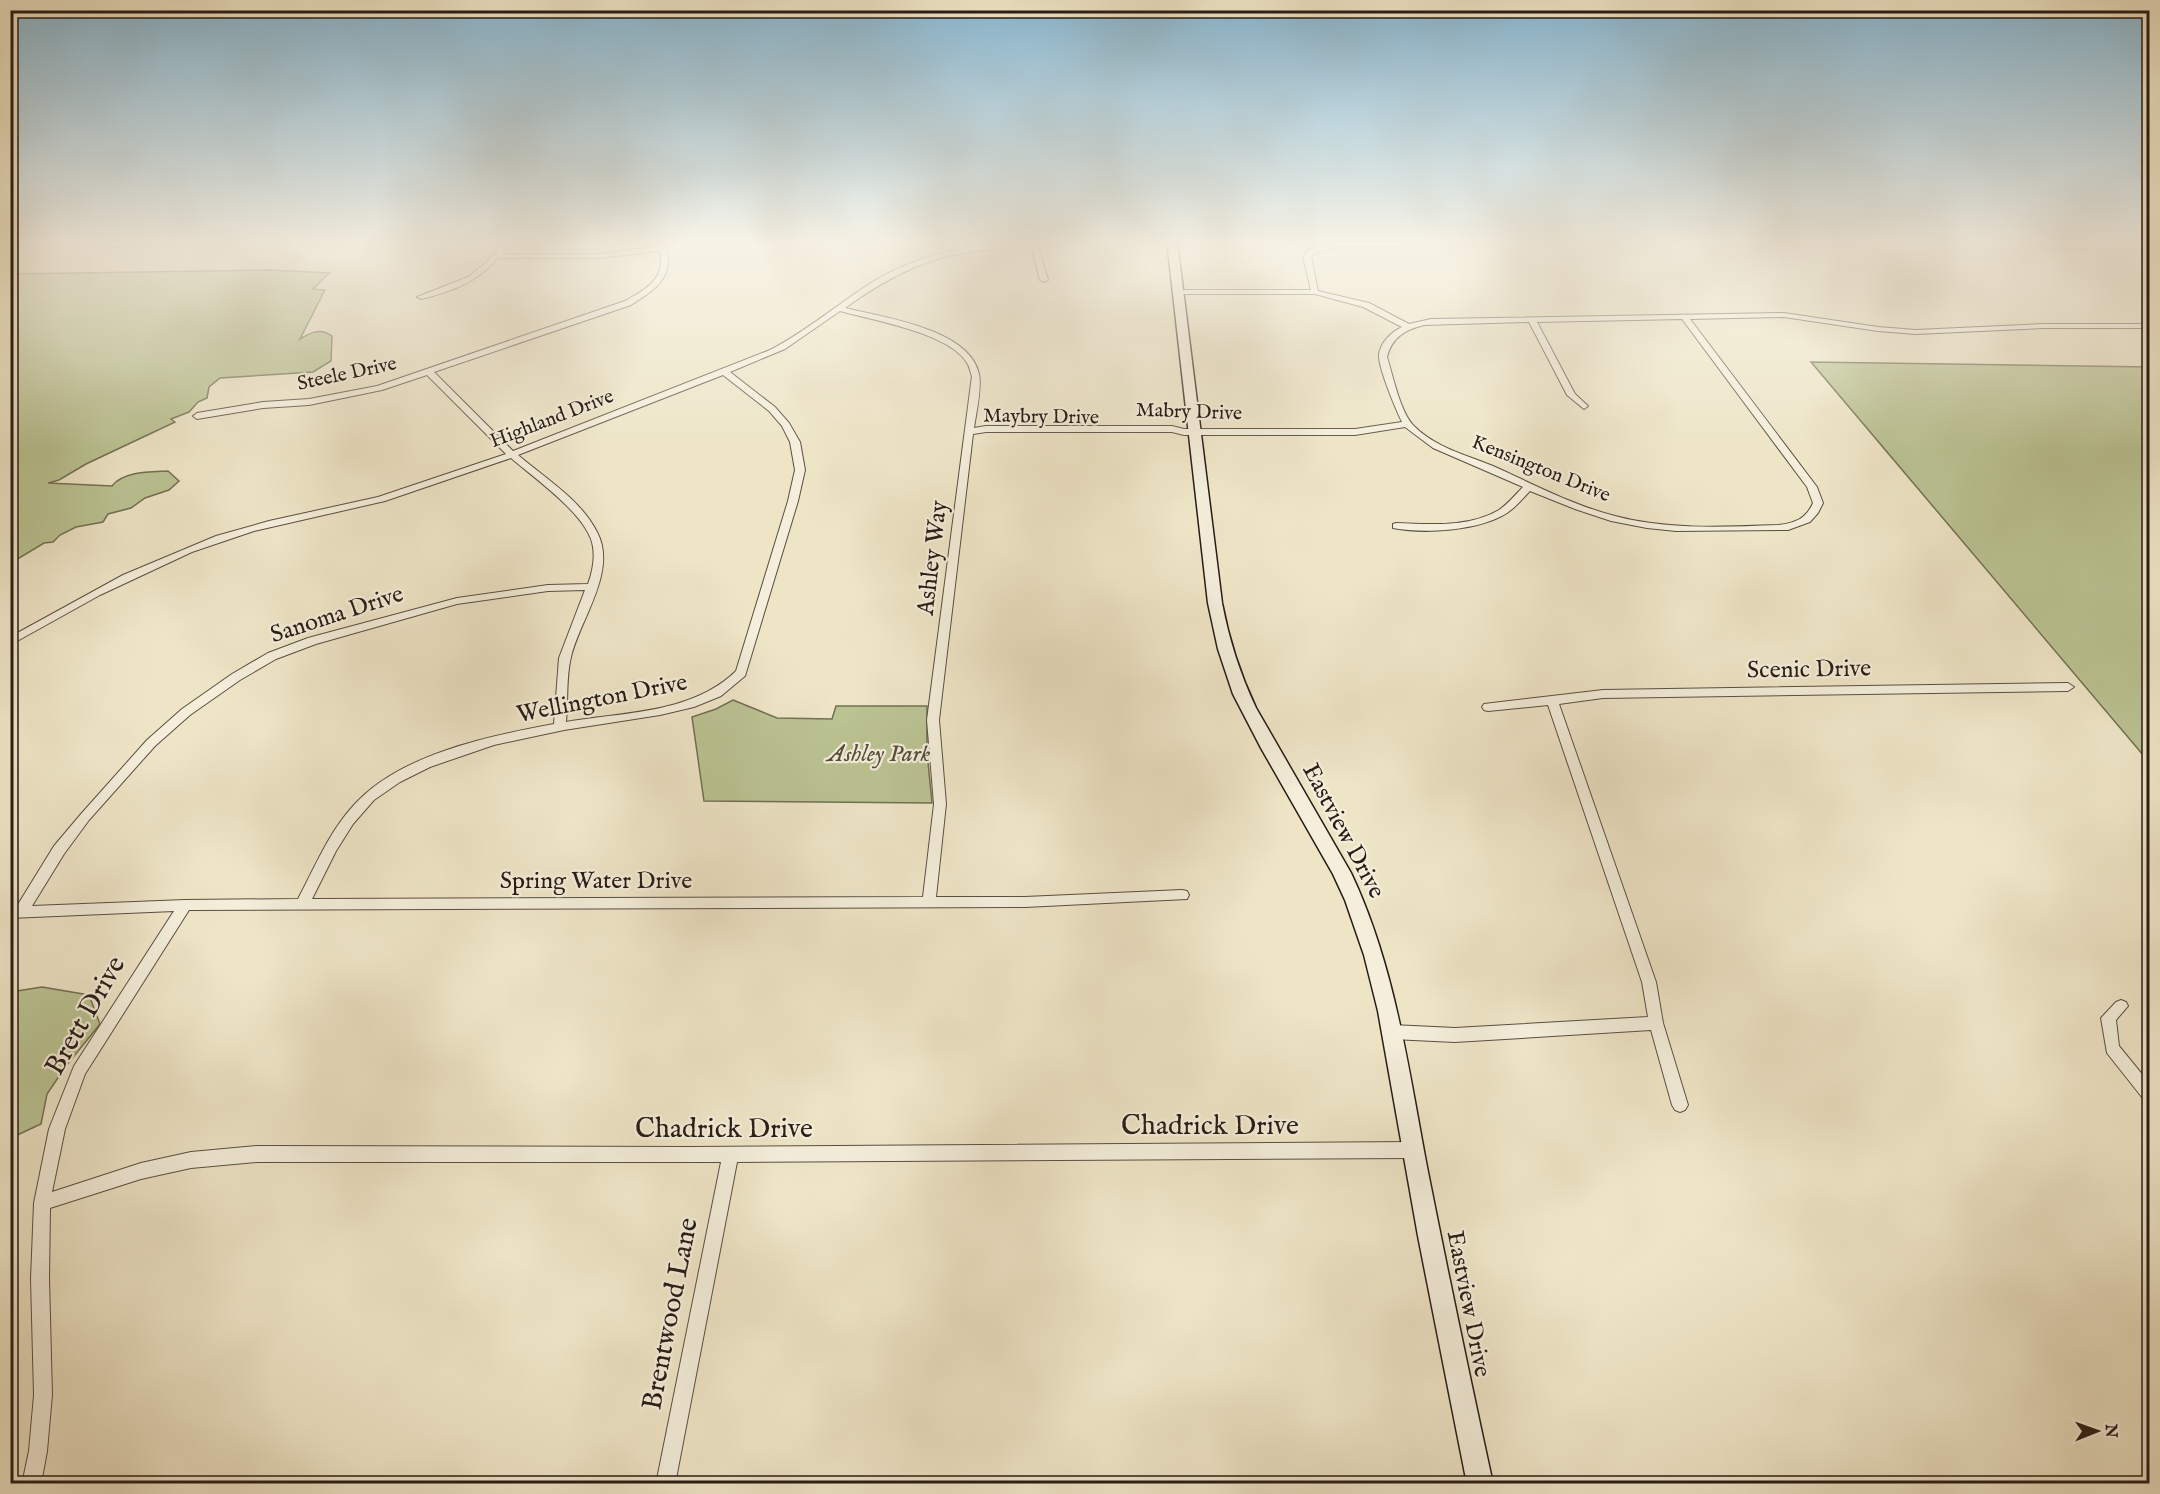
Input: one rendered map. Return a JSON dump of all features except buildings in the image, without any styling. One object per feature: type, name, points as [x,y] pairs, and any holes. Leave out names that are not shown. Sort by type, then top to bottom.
[{"type":"street","name":"Steele Drive","points":[[197,416],[348,395],[429,372],[606,311]]},
{"type":"street","name":"Highland Drive","points":[[10,642],[57,613],[186,551],[250,529],[400,493],[511,454],[724,372],[787,345],[837,311]]},
{"type":"street","name":"Ashley Way","points":[[846,311],[932,334],[956,346],[970,360],[976,376],[933,720],[940,804],[929,903]]},
{"type":"street","name":"Eastview Drive","points":[[1180,311],[1190,432],[1224,650],[1254,721],[1331,851],[1353,893],[1373,949],[1392,1032],[1413,1150],[1480,1484]]},
{"type":"street","points":[[1377,311],[1406,326]]},
{"type":"street","points":[[1407,424],[1383,357],[1385,346],[1392,336],[1406,326],[1431,321],[1784,315],[1878,329],[1916,332],[1964,332],[2044,326],[2150,326]]},
{"type":"street","name":"Kensington Drive","points":[[1407,424],[1427,440],[1530,486],[1593,511],[1631,523],[1672,529],[1785,528],[1804,522],[1812,516],[1818,503],[1812,487],[1684,317]]},
{"type":"street","points":[[1532,319],[1572,395],[1584,406]]},
{"type":"street","points":[[429,372],[511,454],[574,507],[592,531],[598,546],[599,560],[593,587],[565,658],[560,726]]},
{"type":"street","name":"Wellington Drive","points":[[302,905],[340,832],[370,798],[404,775],[456,753],[560,726],[661,711],[700,702],[729,687],[741,673],[793,501],[800,470],[795,442],[786,425],[771,409],[724,372]]},
{"type":"street","name":"Mabry Drive","points":[[1190,432],[1354,432],[1407,424]]},
{"type":"street","name":"Maybry Drive","points":[[969,432],[984,436],[1171,436],[1190,432]]},
{"type":"street","points":[[1396,526],[1435,527],[1474,522],[1502,512],[1530,486]]},
{"type":"street","name":"Sanoma Drive","points":[[16,911],[65,842],[151,743],[186,712],[236,677],[272,656],[312,641],[457,601],[548,588],[593,587]]},
{"type":"street","name":"Scenic Drive","points":[[1488,707],[1603,694],[2068,687]]},
{"type":"street","points":[[1552,701],[1649,982],[1656,1023],[1680,1105]]},
{"type":"street","name":"Spring Water Drive","points":[[16,911],[185,905],[1025,902],[1182,895]]},
{"type":"street","name":"Brett Drive","points":[[31,1484],[38,1451],[43,1395],[40,1279],[42,1203],[57,1129],[79,1071],[185,905]]},
{"type":"street","points":[[2121,1006],[2108,1018],[2112,1048],[2150,1096]]},
{"type":"street","points":[[1392,1032],[1455,1035],[1656,1023]]},
{"type":"street","name":"Chadrick Drive","points":[[42,1203],[141,1171],[190,1160],[257,1154],[730,1156],[1413,1150]]},
{"type":"street","name":"Brentwood Lane","points":[[665,1484],[730,1156]]},
{"type":"green space","points":[[11,311],[314,311],[300,339],[319,331],[328,333],[332,336],[331,361],[313,372],[220,378],[209,387],[207,398],[198,402],[189,412],[171,419],[175,422],[86,464],[59,480],[48,483],[112,486],[123,477],[130,475],[168,471],[179,481],[169,490],[145,498],[131,508],[108,514],[103,522],[76,527],[60,535],[53,542],[44,543],[11,563]]},
{"type":"green space","points":[[1811,362],[2149,367],[2149,762]]},
{"type":"green space","name":"Ashley Park","points":[[733,700],[777,718],[832,719],[836,706],[927,706],[927,752],[932,803],[704,801],[692,717],[716,709]]},
{"type":"green space","points":[[42,987],[89,995],[100,1024],[47,1094],[41,1124],[11,1138],[11,992]]}]
